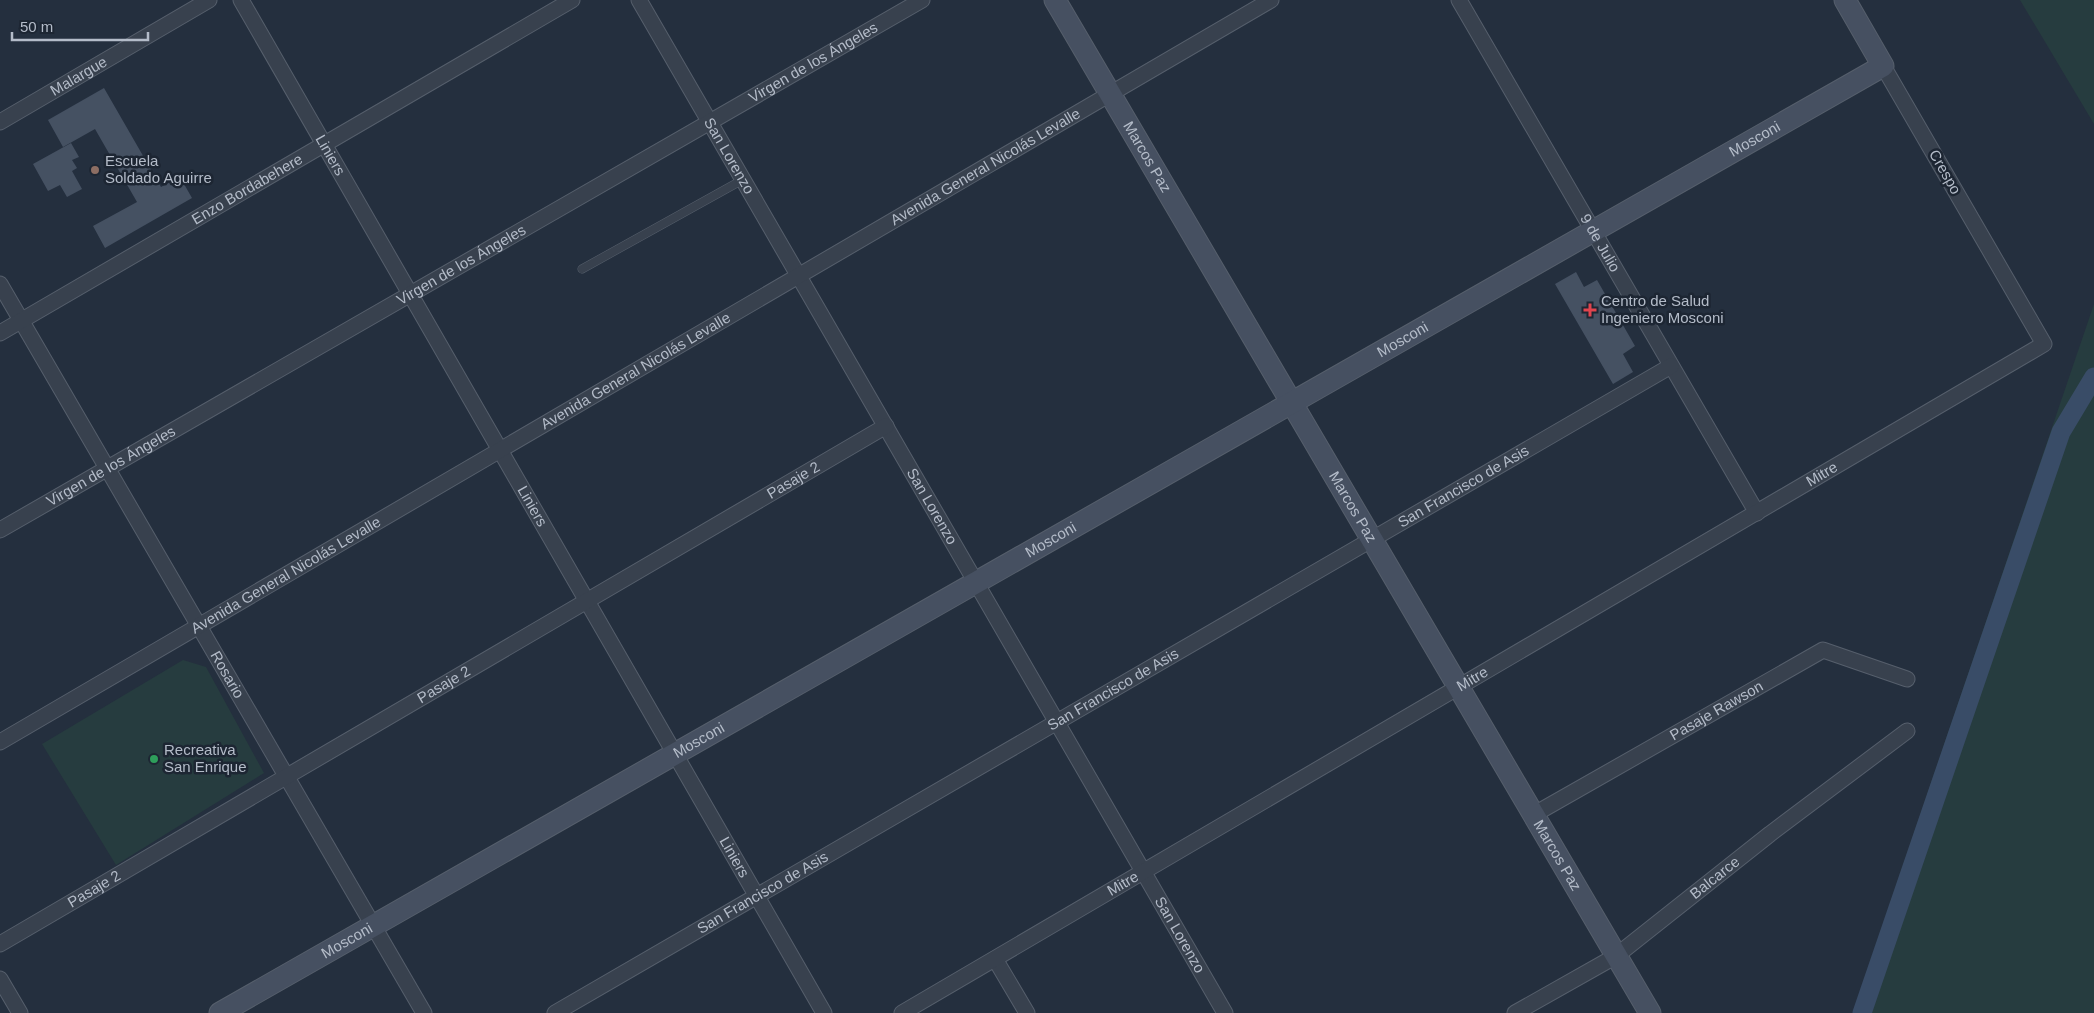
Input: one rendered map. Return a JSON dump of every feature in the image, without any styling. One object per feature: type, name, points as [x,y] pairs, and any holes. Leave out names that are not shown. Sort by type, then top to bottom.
[{"type":"street","name":"Malargue","points":[[0,122],[209,0]]},
{"type":"street","name":"Liniers","points":[[241,0],[824,1013]]},
{"type":"street","name":"Enzo Bordabehere","points":[[0,333],[572,0]]},
{"type":"street","name":"San Lorenzo","points":[[639,0],[711,121],[1225,1013]]},
{"type":"street","name":"Virgen de los Ángeles","points":[[0,530],[922,0]]},
{"type":"street","name":"Marcos Paz","points":[[1055,0],[1650,1013]]},
{"type":"street","name":"Avenida General Nicolás Levalle","points":[[0,742],[1271,0]]},
{"type":"street","name":"9 de Julio","points":[[1459,0],[1757,513]]},
{"type":"street","name":"Crespo","points":[[1845,0],[2044,344]]},
{"type":"street","name":"Mosconi","points":[[220,1013],[1883,66]]},
{"type":"street","name":"Rosario","points":[[0,284],[424,1013]]},
{"type":"street","name":"Mitre","points":[[902,1013],[2044,344]]},
{"type":"street","name":"San Francisco de Asis","points":[[555,1013],[1672,366]]},
{"type":"street","name":"Pasaje 2","points":[[0,944],[886,426]]},
{"type":"street","name":"Pasaje Rawson","points":[[1533,815],[1823,650],[1907,679]]},
{"type":"street","name":"Balcarce","points":[[1516,1013],[1616,956],[1770,834],[1908,731]]},
{"type":"street","points":[[995,959],[1027,1013]]},
{"type":"street","points":[[0,979],[20,1013]]},
{"type":"lane","points":[[582,269],[744,179]]},
{"type":"green space","points":[[2020,0],[2094,0],[2094,124]]},
{"type":"green space","points":[[2094,304],[2094,1013],[1854,1013],[1868,968]]},
{"type":"green space","name":"Recreativa San Enrique","points":[[183,660],[206,667],[264,773],[116,865],[42,744]]},
{"type":"building","points":[[104,88],[161,187],[180,177],[192,198],[105,248],[93,226],[137,202],[95,129],[63,147],[48,120]]},
{"type":"building","points":[[71,143],[79,157],[72,160],[77,168],[72,171],[82,189],[67,197],[60,185],[48,191],[33,164]]},
{"type":"building","points":[[1576,272],[1584,287],[1597,280],[1635,346],[1623,354],[1633,372],[1613,384],[1555,284]]},
{"type":"waterway","points":[[1862,1013],[2061,432],[2094,377]]},
{"type":"place","name":"Escuela Soldado Aguirre","points":[[95,170]]},
{"type":"place","name":"Centro de Salud Ingeniero Mosconi","points":[[1590,310]]},
{"type":"place","name":"Recreativa San Enrique","points":[[154,759]]}]
